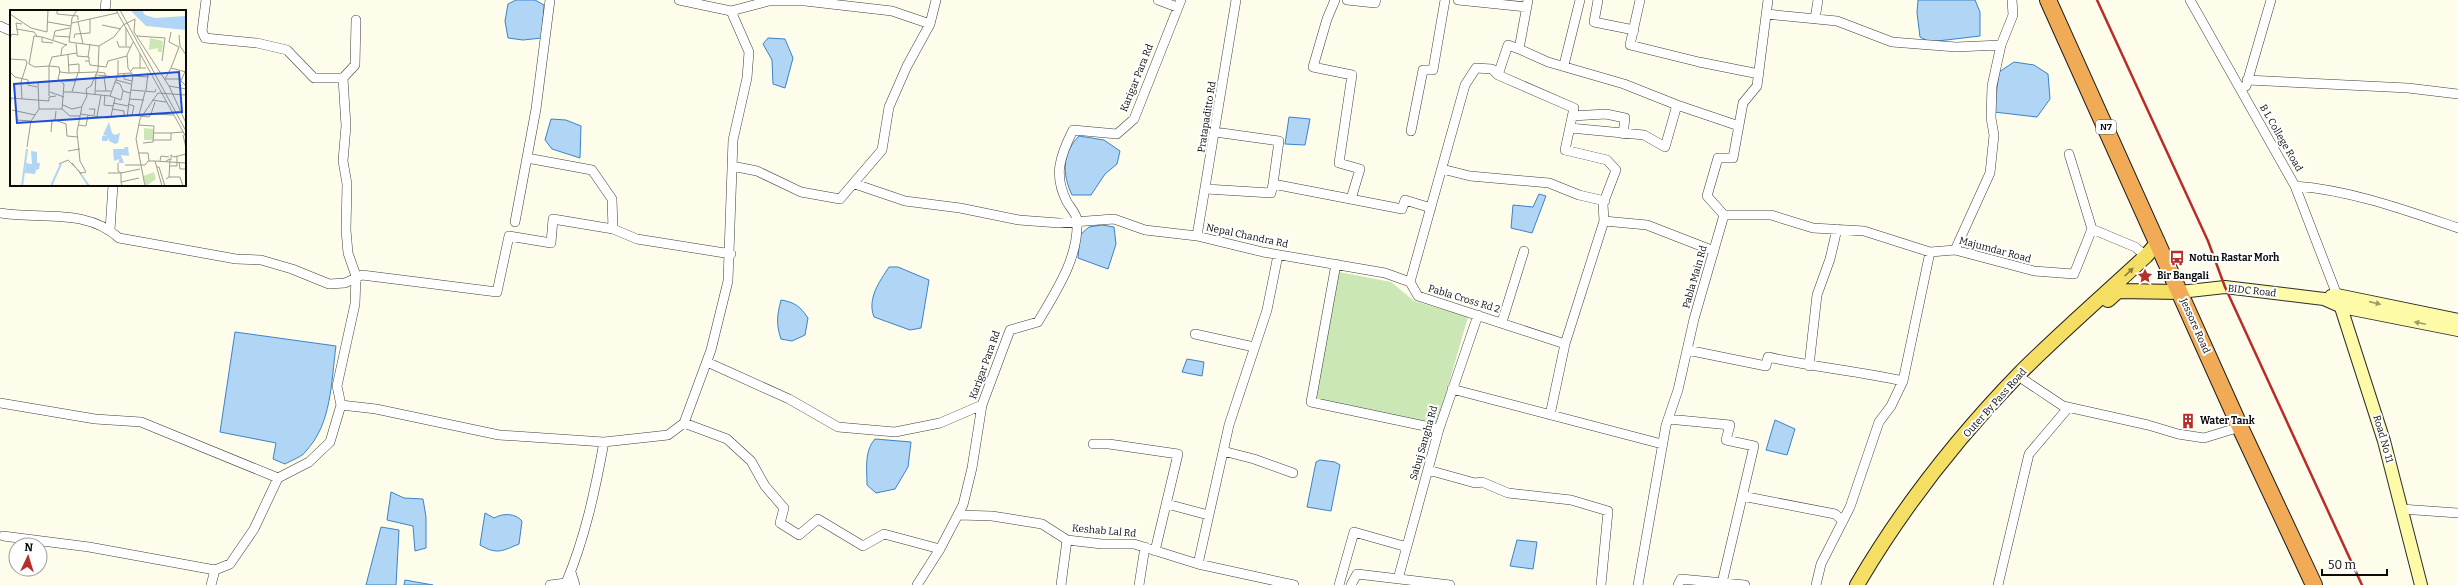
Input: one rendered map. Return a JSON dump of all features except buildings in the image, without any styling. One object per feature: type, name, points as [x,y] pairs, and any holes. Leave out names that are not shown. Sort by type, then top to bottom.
[{"type":"highway","name":"Jessore Road","points":[[2048,0],[2240,427],[2314,585]]},
{"type":"main road","name":"Outer By Pass Road","points":[[1857,585],[1887,534],[1933,472],[2019,374],[2146,256],[2158,242]]},
{"type":"main road","name":"BIDC Road","points":[[2180,292],[2225,287],[2324,299],[2342,307],[2458,330]]},
{"type":"main road","name":"Outer By Pass Road","points":[[1864,585],[1892,537],[1932,481],[2051,351],[2118,291],[2180,292]]},
{"type":"main road","name":"BIDC Road","points":[[2324,299],[2337,294]]},
{"type":"main road","name":"Road No 11","points":[[2337,294],[2384,441],[2420,585]]},
{"type":"main road","points":[[2337,294],[2458,320]]},
{"type":"street","points":[[105,10],[106,0]]},
{"type":"street","points":[[206,0],[202,31],[205,38],[257,43],[287,50],[314,78],[343,78]]},
{"type":"street","points":[[515,222],[537,101],[550,0]]},
{"type":"street","points":[[679,0],[731,11],[769,1],[805,1],[892,11],[930,24]]},
{"type":"street","points":[[732,166],[757,171],[801,192],[840,199],[855,184],[882,150],[889,107],[907,66],[930,24],[936,0]]},
{"type":"street","points":[[1158,0],[1179,4]]},
{"type":"street","name":"Pratapaditto Rd","points":[[1197,236],[1206,189],[1236,0]]},
{"type":"street","points":[[1335,0],[1313,67],[1352,75],[1339,163],[1360,169],[1351,199]]},
{"type":"street","points":[[1347,0],[1376,4],[1376,0]]},
{"type":"street","points":[[1411,131],[1423,70],[1433,70],[1446,0]]},
{"type":"street","points":[[1458,0],[1528,3],[1519,49]]},
{"type":"street","points":[[1564,65],[1580,0]]},
{"type":"street","points":[[1598,0],[1594,22],[1634,30]]},
{"type":"street","points":[[1640,0],[1630,45],[1698,62],[1759,74]]},
{"type":"street","points":[[1724,215],[1707,196],[1718,158],[1733,158],[1743,103],[1757,86],[1768,0]]},
{"type":"street","points":[[1815,19],[1818,0]]},
{"type":"street","points":[[1955,250],[1990,173],[1994,135],[1991,118],[1992,86],[2001,45],[2013,15],[2012,0]]},
{"type":"street","name":"B L College Road","points":[[2190,0],[2295,186],[2337,294]]},
{"type":"street","points":[[2244,95],[2247,80],[2271,0]]},
{"type":"street","name":"Karigar Para Rd","points":[[917,585],[940,549],[959,515],[972,468],[982,405],[1010,330],[1038,322],[1059,286],[1071,261],[1078,221],[1059,187],[1061,155],[1073,130],[1117,134],[1134,118],[1179,4]]},
{"type":"street","points":[[341,405],[376,408],[499,435],[604,442],[668,434],[684,423],[707,362],[728,281],[731,254],[733,140],[747,78],[749,52],[731,11]]},
{"type":"street","points":[[1766,14],[1837,21],[1892,42],[1956,47],[2001,45]]},
{"type":"street","points":[[3,536],[90,547],[215,570],[230,564],[254,529],[278,478],[309,462],[330,442],[341,405],[336,386],[355,304],[356,276],[348,253],[346,230],[347,184],[343,161],[346,126],[343,78],[355,65],[356,20]]},
{"type":"street","points":[[0,26],[10,31]]},
{"type":"street","points":[[1498,75],[1508,45],[1548,62],[1564,65],[1624,84],[1677,105],[1739,126]]},
{"type":"street","points":[[1410,282],[1465,85],[1476,68],[1492,69],[1498,75],[1574,108],[1565,150],[1607,160],[1616,170],[1605,201],[1604,221],[1565,344],[1550,415]]},
{"type":"street","points":[[2247,80],[2408,88],[2458,94]]},
{"type":"street","points":[[1570,128],[1644,135],[1665,147],[1677,105]]},
{"type":"street","points":[[1572,116],[1606,114],[1625,118],[1623,134]]},
{"type":"street","points":[[1206,189],[1271,193],[1273,184],[1279,141],[1215,132]]},
{"type":"street","points":[[2069,154],[2092,229],[2135,247],[2146,256]]},
{"type":"street","points":[[527,158],[592,170],[612,199],[613,229]]},
{"type":"street","points":[[1442,169],[1470,176],[1550,183],[1579,195],[1605,201]]},
{"type":"street","name":"Nepal Chandra Rd","points":[[855,184],[905,202],[960,208],[1019,220],[1059,223],[1114,219],[1145,230],[1197,236],[1278,255],[1385,273],[1410,282]]},
{"type":"street","points":[[1273,184],[1402,209],[1405,200],[1431,208]]},
{"type":"street","points":[[110,230],[113,186]]},
{"type":"street","points":[[2295,186],[2322,188],[2408,211],[2458,228]]},
{"type":"street","points":[[0,213],[82,218],[106,226],[119,238],[151,245],[236,259],[261,260],[292,269],[329,284],[345,283],[356,276],[388,277],[452,288],[497,292],[509,236],[551,243],[553,219],[613,229],[637,239],[731,254]]},
{"type":"street","name":"Majumdar Road","points":[[1724,215],[1771,215],[1814,228],[1864,231],[1930,252],[1955,250],[2034,271],[2074,274],[2092,229]]},
{"type":"street","name":"Pabla Main Rd","points":[[1638,585],[1662,444],[1668,419],[1678,390],[1687,350],[1724,215]]},
{"type":"street","points":[[1604,221],[1648,225],[1714,251]]},
{"type":"street","points":[[1809,366],[1816,295],[1830,259],[1837,229]]},
{"type":"street","points":[[1502,322],[1524,251]]},
{"type":"street","points":[[1816,585],[1821,564],[1850,507],[1878,422],[1891,406],[1903,381],[1930,252]]},
{"type":"street","points":[[1198,564],[1223,451],[1254,347],[1267,310],[1278,255]]},
{"type":"street","points":[[1336,264],[1311,402],[1438,429]]},
{"type":"street","name":"Pabla Cross Rd 2","points":[[1410,282],[1418,296],[1502,322],[1565,344]]},
{"type":"street","name":"Sabuj Sangha Rd","points":[[1398,579],[1438,429],[1478,315]]},
{"type":"street","points":[[1195,334],[1254,347]]},
{"type":"street","points":[[1687,350],[1766,366],[1768,357],[1809,366],[1867,373],[1903,381]]},
{"type":"street","points":[[707,362],[789,398],[838,427],[895,432],[940,424],[982,405]]},
{"type":"street","points":[[2024,380],[2045,395],[2068,408],[2148,425],[2178,434],[2204,438],[2240,427]]},
{"type":"street","points":[[1452,389],[1662,444]]},
{"type":"street","points":[[0,403],[95,419],[142,422],[278,478]]},
{"type":"street","points":[[1998,585],[2029,454],[2068,408]]},
{"type":"street","points":[[1668,419],[1730,425],[1726,440],[1754,446],[1722,583]]},
{"type":"street","points":[[684,423],[727,439],[751,461],[765,486],[784,508],[780,523],[800,535],[818,519],[863,546],[884,534],[940,549]]},
{"type":"street","points":[[550,585],[566,583],[571,572],[593,500],[604,442]]},
{"type":"street","points":[[1093,444],[1109,444],[1178,454],[1155,550]]},
{"type":"street","points":[[1223,451],[1254,459],[1293,473]]},
{"type":"street","points":[[1428,470],[1475,483],[1482,482],[1508,493],[1571,500],[1608,511],[1601,585]]},
{"type":"street","points":[[1742,496],[1834,514],[1843,520]]},
{"type":"street","points":[[1167,504],[1208,515]]},
{"type":"street","points":[[2401,509],[2458,513]]},
{"type":"street","name":"Keshab Lal Rd","points":[[959,515],[992,516],[1042,524],[1067,540],[1102,544],[1134,544],[1198,564],[1265,582],[1291,585]]},
{"type":"street","points":[[1338,585],[1354,532],[1407,546]]},
{"type":"street","points":[[1062,585],[1067,540]]},
{"type":"street","points":[[1139,585],[1145,547]]},
{"type":"street","points":[[211,585],[215,570]]},
{"type":"street","points":[[571,572],[576,585]]},
{"type":"street","points":[[1351,585],[1356,574],[1446,585]]},
{"type":"street","points":[[1678,585],[1681,579],[1745,585]]},
{"type":"green space","points":[[1339,272],[1391,282],[1414,301],[1468,317],[1437,424],[1314,399]]},
{"type":"water","points":[[516,0],[535,0],[544,5],[542,38],[523,40],[508,38],[505,21],[508,4]]},
{"type":"water","points":[[1918,0],[1975,0],[1980,12],[1980,36],[1929,42],[1920,37],[1917,13]]},
{"type":"water","points":[[768,38],[785,39],[793,58],[785,88],[773,84],[772,60],[763,44]]},
{"type":"water","points":[[2014,62],[2034,65],[2048,74],[2050,99],[2037,117],[1994,112],[1999,72]]},
{"type":"water","points":[[1289,117],[1310,119],[1305,145],[1285,144]]},
{"type":"water","points":[[551,119],[566,120],[581,126],[580,158],[552,149],[545,140]]},
{"type":"water","points":[[1079,136],[1104,140],[1120,151],[1117,164],[1105,174],[1091,195],[1072,195],[1066,179],[1065,164],[1069,149]]},
{"type":"water","points":[[1539,194],[1546,196],[1532,233],[1511,228],[1513,205],[1533,207]]},
{"type":"water","points":[[1102,225],[1114,227],[1116,244],[1108,269],[1078,258],[1080,235],[1089,227]]},
{"type":"water","points":[[889,267],[898,267],[929,280],[921,328],[910,330],[874,317],[872,310],[873,297],[878,285]]},
{"type":"water","points":[[781,300],[796,305],[808,318],[805,335],[792,341],[781,339],[779,334],[778,320]]},
{"type":"water","points":[[235,332],[336,346],[329,402],[321,428],[315,440],[304,453],[285,464],[273,459],[276,443],[220,432]]},
{"type":"water","points":[[1187,359],[1204,362],[1202,376],[1182,372]]},
{"type":"water","points":[[1775,420],[1795,429],[1787,455],[1766,450]]},
{"type":"water","points":[[875,439],[911,442],[908,467],[895,489],[876,493],[867,485],[867,461],[869,449]]},
{"type":"water","points":[[1320,460],[1335,462],[1340,465],[1331,511],[1307,507],[1316,462]]},
{"type":"water","points":[[391,492],[404,498],[423,499],[426,517],[426,548],[415,551],[413,526],[387,520]]},
{"type":"water","points":[[485,513],[494,518],[501,515],[512,515],[519,518],[522,521],[519,544],[500,551],[491,550],[480,545]]},
{"type":"water","points":[[381,527],[399,530],[396,585],[366,585]]},
{"type":"water","points":[[1517,540],[1537,542],[1533,569],[1510,566]]},
{"type":"water","points":[[405,580],[433,585],[404,585]]},
{"type":"railway","points":[[2097,0],[2208,241],[2225,287],[2362,585]]},
{"type":"place","name":"Notun Rastar Morh","points":[[2177,258]]},
{"type":"place","name":"Bir Bangali","points":[[2145,276]]},
{"type":"place","name":"Water Tank","points":[[2188,421]]}]
